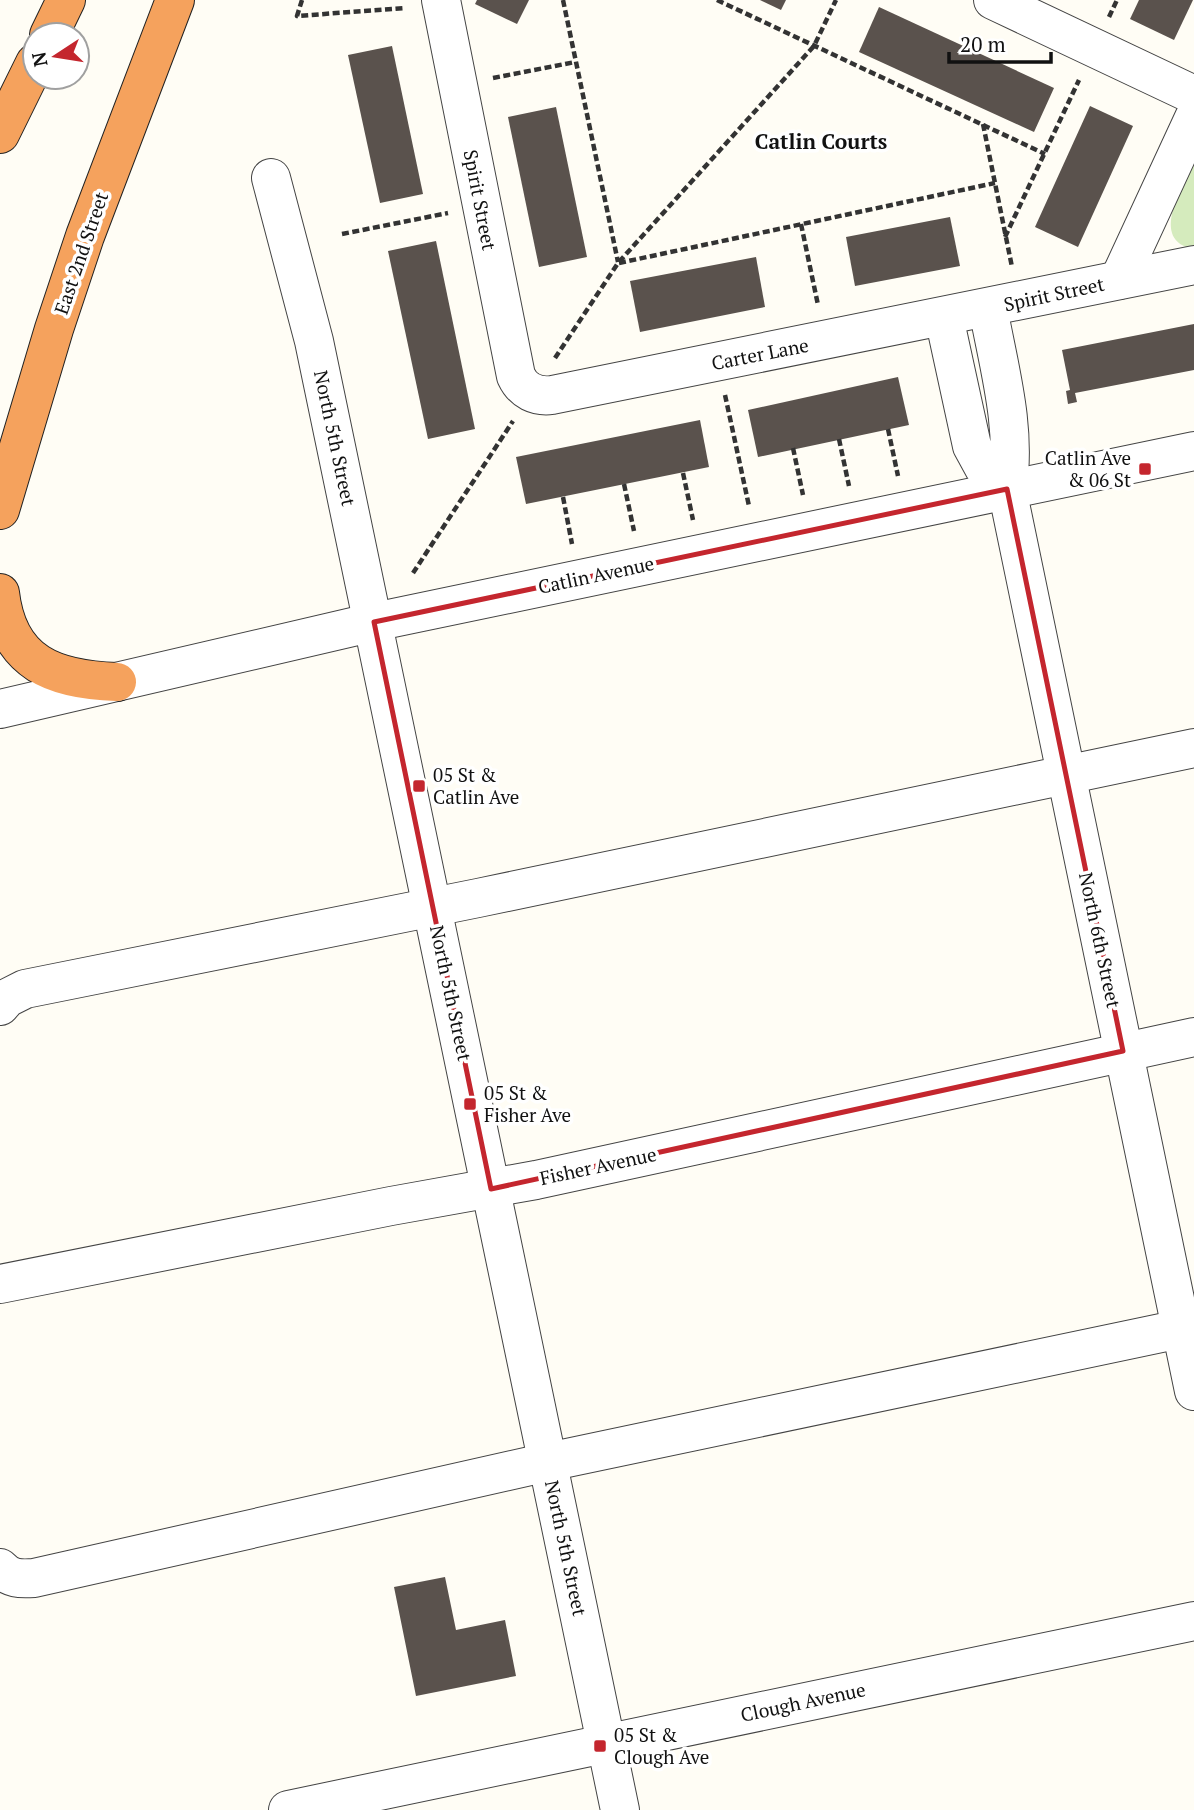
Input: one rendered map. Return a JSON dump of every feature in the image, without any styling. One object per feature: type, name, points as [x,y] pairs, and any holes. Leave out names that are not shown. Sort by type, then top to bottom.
[{"type":"highway","points":[[56,21],[66,0]]},
{"type":"highway","name":"East 2nd Street","points":[[0,510],[85,236],[175,0]]},
{"type":"highway","points":[[0,134],[21,91]]},
{"type":"highway","points":[[0,593],[6,622],[14,638],[41,667],[82,681],[117,682]]},
{"type":"street","points":[[993,0],[1194,95]]},
{"type":"street","name":"Spirit Street","points":[[426,4],[516,376],[519,383],[531,393]]},
{"type":"street","points":[[1119,280],[1194,118]]},
{"type":"street","name":"North 5th Street","points":[[271,178],[314,341],[620,1810]]},
{"type":"street","name":"Spirit Street","points":[[988,308],[1194,265]]},
{"type":"street","name":"Carter Lane","points":[[531,393],[540,396],[552,395],[988,308]]},
{"type":"street","name":"North 6th Street","points":[[988,308],[1009,423],[1011,457],[1007,489],[1123,1051],[1188,1327],[1194,1391]]},
{"type":"street","points":[[944,317],[972,446],[984,468],[1007,489]]},
{"type":"street","name":"Catlin Avenue","points":[[0,709],[374,622],[1194,451]]},
{"type":"street","points":[[0,1006],[7,998],[25,989],[1194,748]]},
{"type":"street","name":"Fisher Avenue","points":[[0,1284],[391,1206],[491,1189],[1194,1037]]},
{"type":"street","points":[[0,1568],[18,1579],[34,1578],[548,1462],[1188,1327]]},
{"type":"street","name":"Clough Avenue","points":[[288,1810],[1194,1621]]},
{"type":"path","points":[[302,0],[298,16],[426,4]]},
{"type":"path","points":[[563,0],[618,263]]},
{"type":"path","points":[[717,0],[1045,154]]},
{"type":"path","points":[[414,573],[618,263],[814,46],[836,0]]},
{"type":"path","points":[[502,76],[575,62]]},
{"type":"path","points":[[1005,237],[1081,76]]},
{"type":"path","points":[[983,124],[1013,273]]},
{"type":"path","points":[[618,263],[995,183]]},
{"type":"path","points":[[342,234],[450,213]]},
{"type":"path","points":[[801,224],[816,298]]},
{"type":"path","points":[[725,393],[750,510]]},
{"type":"path","points":[[888,429],[898,480]]},
{"type":"path","points":[[839,439],[850,489]]},
{"type":"path","points":[[793,448],[804,499]]},
{"type":"path","points":[[683,472],[694,522]]},
{"type":"path","points":[[624,484],[634,534]]},
{"type":"path","points":[[563,497],[573,547]]},
{"type":"highlighted area","points":[[1007,489],[1123,1051],[491,1189],[374,622]]},
{"type":"green space","points":[[1194,162],[1194,249],[1180,244],[1173,235],[1171,224],[1177,198]]},
{"type":"building","points":[[477,0],[529,0],[517,24],[475,4]]},
{"type":"building","points":[[760,0],[786,0],[781,10]]},
{"type":"building","points":[[1139,0],[1193,0],[1174,40],[1130,19]]},
{"type":"building","points":[[879,7],[1054,88],[1034,132],[859,52]]},
{"type":"building","points":[[392,46],[423,194],[380,203],[348,55]]},
{"type":"building","points":[[1090,106],[1133,126],[1078,247],[1035,227]]},
{"type":"building","points":[[556,107],[587,257],[539,267],[508,117]]},
{"type":"building","points":[[950,217],[960,266],[855,286],[846,237]]},
{"type":"building","points":[[436,241],[475,429],[428,439],[388,251]]},
{"type":"building","points":[[756,257],[765,307],[640,332],[630,281]]},
{"type":"building","points":[[1194,324],[1194,370],[1075,393],[1077,402],[1068,404],[1066,391],[1070,390],[1062,350]]},
{"type":"building","points":[[898,377],[909,425],[758,457],[748,410]]},
{"type":"building","points":[[700,420],[709,467],[526,504],[516,457]]},
{"type":"building","points":[[445,1577],[456,1630],[505,1620],[516,1676],[416,1696],[394,1587]]},
{"type":"place","name":"Catlin Ave & 06 St","points":[[1145,469]]},
{"type":"place","name":"05 St & Catlin Ave","points":[[419,786]]},
{"type":"place","name":"05 St & Fisher Ave","points":[[470,1104]]},
{"type":"place","name":"05 St & Clough Ave","points":[[600,1746]]},
{"type":"district","name":"Catlin Courts","points":[[821,142]]}]
